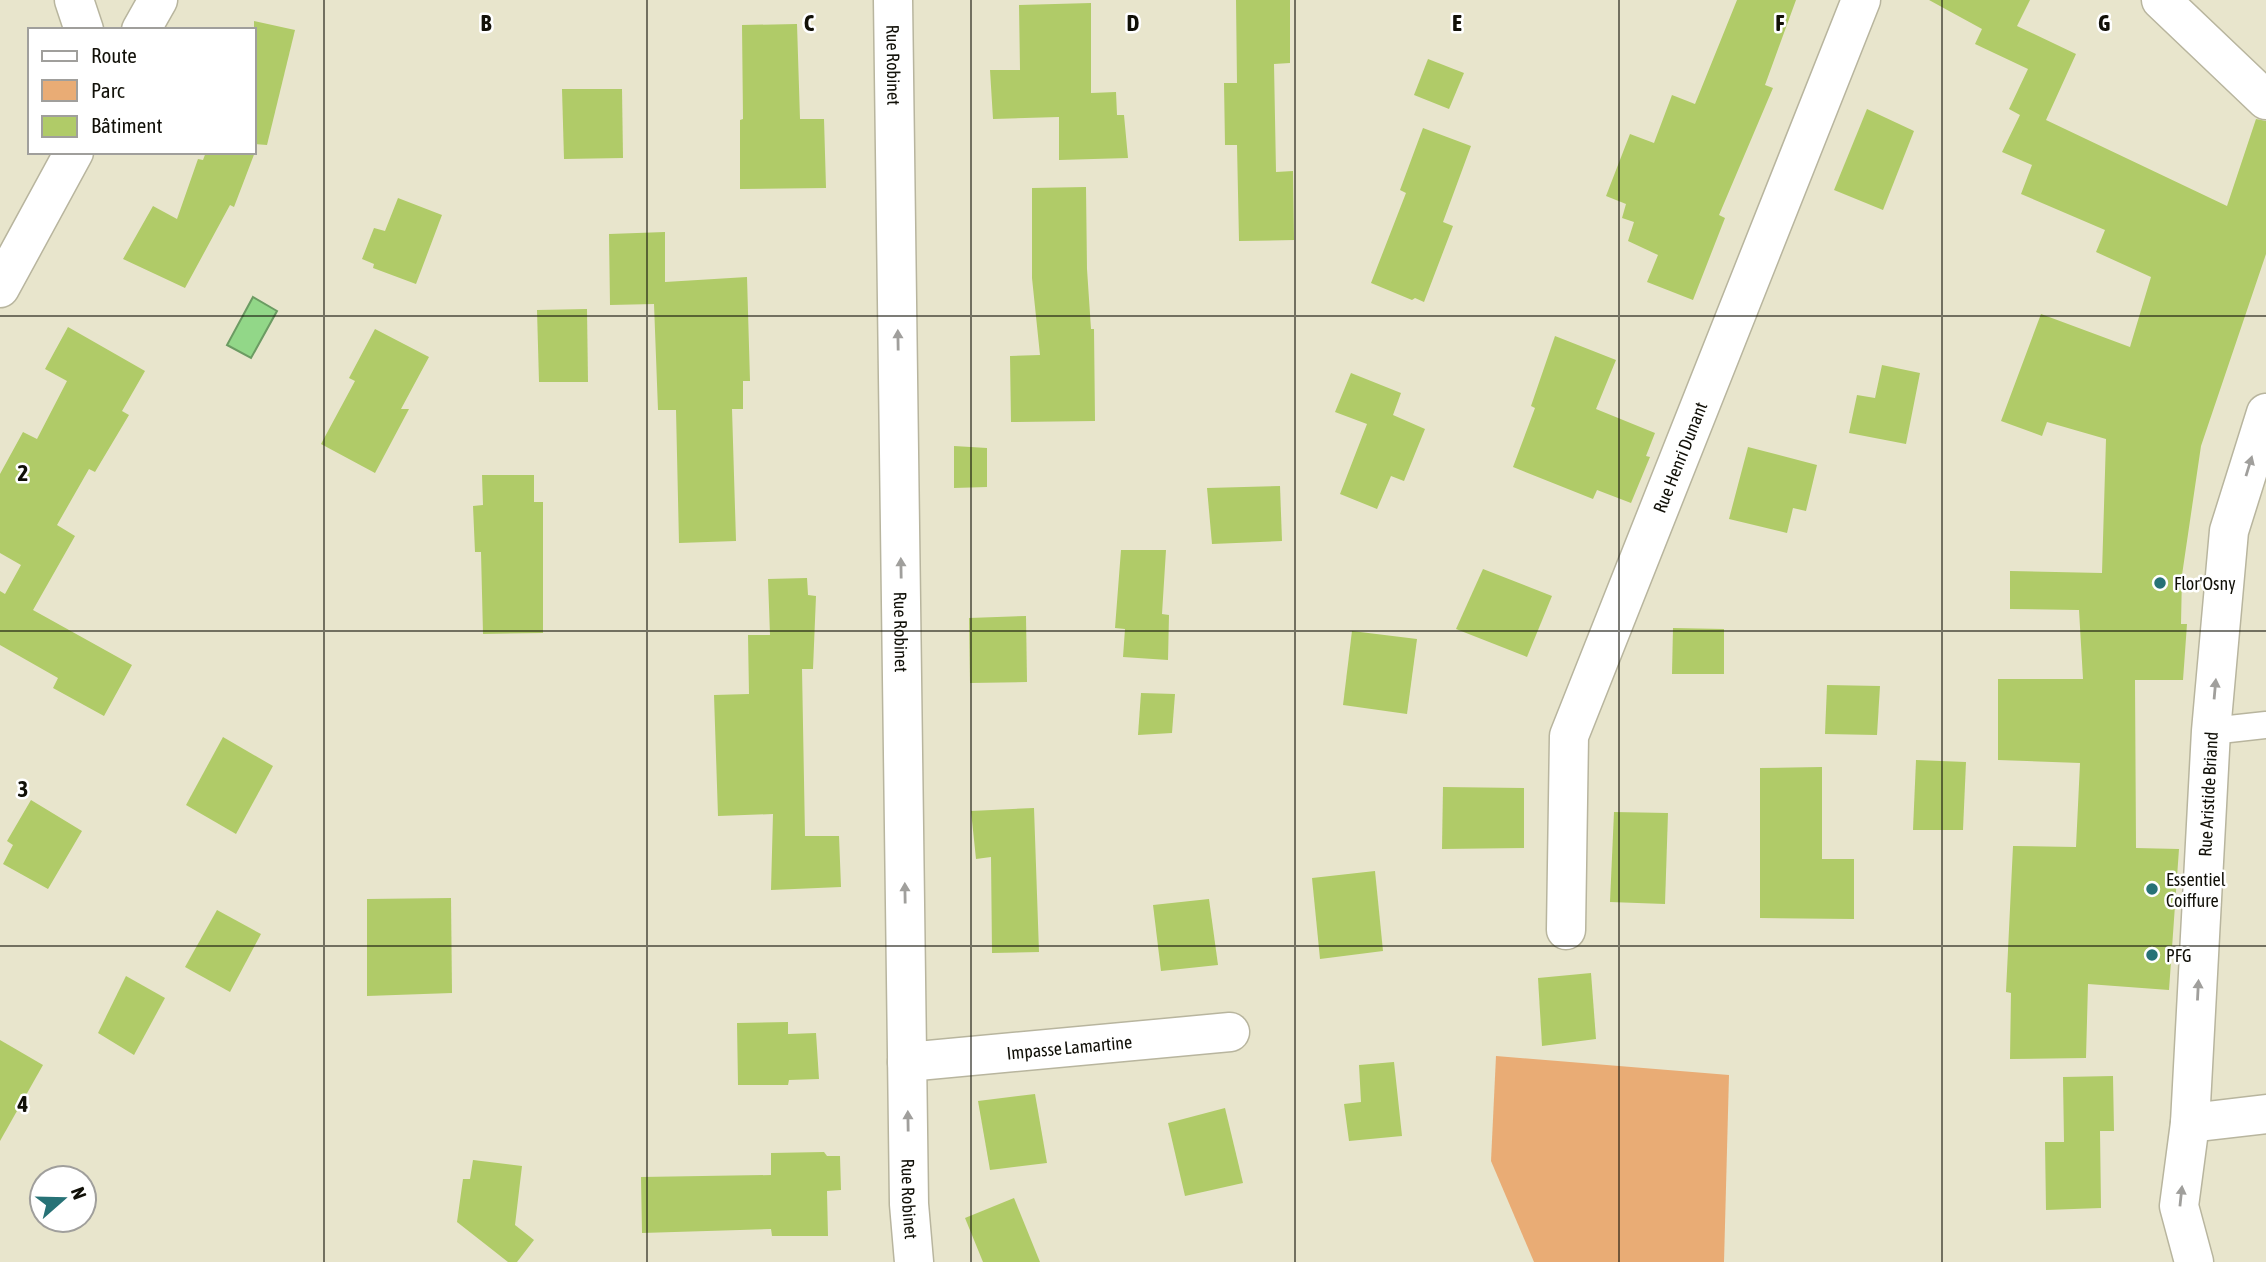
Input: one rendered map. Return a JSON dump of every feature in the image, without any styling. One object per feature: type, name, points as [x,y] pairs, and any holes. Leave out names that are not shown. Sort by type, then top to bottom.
[{"type":"street","points":[[74,0],[83,28]]},
{"type":"street","points":[[142,28],[158,0]]},
{"type":"street","name":"Rue Robinet","points":[[893,0],[909,1205],[914,1262]]},
{"type":"street","name":"Rue Henri Dunant","points":[[1566,930],[1569,736],[1861,0]]},
{"type":"street","points":[[2161,0],[2266,100]]},
{"type":"street","points":[[2,280],[73,154]]},
{"type":"street","name":"Rue Aristide Briand","points":[[2194,1262],[2179,1206],[2190,1123],[2211,731],[2229,531],[2266,413]]},
{"type":"street","name":"Impasse Lamartine","points":[[907,1062],[1230,1032]]},
{"type":"street","points":[[2190,1123],[2266,1114]]},
{"type":"lane","points":[[2211,731],[2266,725]]},
{"type":"green space","points":[[1496,1056],[1729,1075],[1724,1262],[1534,1262],[1491,1161]]},
{"type":"shaded area","points":[[253,297],[277,311],[251,358],[227,345]]},
{"type":"building","points":[[1236,0],[1290,0],[1290,63],[1274,64],[1276,172],[1293,171],[1294,240],[1239,241],[1237,145],[1225,145],[1224,83],[1237,83]]},
{"type":"building","points":[[1737,0],[1796,0],[1765,85],[1773,88],[1719,215],[1725,218],[1693,300],[1647,282],[1658,255],[1628,241],[1634,222],[1622,218],[1626,204],[1606,196],[1630,134],[1654,143],[1672,95],[1695,104]]},
{"type":"building","points":[[1929,0],[2030,0],[2017,26],[2076,54],[2046,120],[2227,206],[2256,119],[2266,121],[2266,254],[2201,446],[2182,575],[2181,624],[2187,624],[2183,680],[2135,680],[2136,848],[2179,849],[2169,990],[2088,984],[2086,1058],[2010,1059],[2011,993],[2006,992],[2013,846],[2076,847],[2080,763],[1998,760],[1998,679],[2083,679],[2079,610],[2010,609],[2010,571],[2102,573],[2106,439],[2047,422],[2042,436],[2001,421],[2041,314],[2130,347],[2151,277],[2096,252],[2105,230],[2021,194],[2032,165],[2002,152],[2020,115],[2009,109],[2028,69],[1975,44],[1982,29]]},
{"type":"building","points":[[1091,3],[1091,93],[1116,92],[1117,115],[1124,115],[1128,158],[1059,160],[1059,117],[993,119],[990,70],[1020,70],[1019,5]]},
{"type":"building","points":[[254,21],[295,30],[267,145],[256,144]]},
{"type":"building","points":[[797,24],[800,119],[824,119],[826,188],[740,189],[740,120],[743,119],[742,25]]},
{"type":"building","points":[[1428,59],[1464,73],[1449,109],[1414,95]]},
{"type":"building","points":[[562,89],[622,89],[623,158],[564,159]]},
{"type":"building","points":[[1867,109],[1914,131],[1883,210],[1834,190]]},
{"type":"building","points":[[1423,128],[1471,146],[1443,222],[1453,226],[1424,302],[1415,298],[1412,300],[1371,283],[1406,193],[1400,190]]},
{"type":"building","points":[[205,154],[254,154],[234,207],[230,205],[185,288],[123,259],[153,206],[177,219],[198,159],[203,160]]},
{"type":"building","points":[[1086,187],[1087,269],[1091,329],[1094,329],[1095,421],[1011,422],[1010,356],[1040,355],[1032,278],[1032,188]]},
{"type":"building","points":[[398,198],[442,215],[416,284],[373,268],[374,264],[362,259],[374,228],[385,231]]},
{"type":"building","points":[[665,232],[665,282],[747,277],[750,381],[743,381],[743,409],[732,409],[736,541],[679,543],[676,410],[658,410],[654,304],[610,305],[609,234]]},
{"type":"building","points":[[587,309],[588,382],[539,382],[537,310]]},
{"type":"building","points":[[68,327],[145,371],[122,411],[129,415],[95,472],[89,469],[57,525],[75,536],[33,610],[132,665],[104,716],[53,688],[58,678],[0,645],[0,591],[5,594],[21,565],[0,553],[0,474],[23,432],[37,439],[67,381],[45,369]]},
{"type":"building","points":[[375,329],[429,357],[401,409],[409,409],[375,473],[321,444],[355,381],[349,378]]},
{"type":"building","points":[[1555,336],[1616,360],[1596,409],[1655,433],[1646,456],[1650,457],[1631,503],[1597,490],[1593,499],[1513,467],[1535,408],[1531,406]]},
{"type":"building","points":[[1882,365],[1920,373],[1906,444],[1849,433],[1857,395],[1875,398]]},
{"type":"building","points":[[1351,373],[1401,393],[1393,415],[1425,429],[1404,481],[1391,476],[1377,509],[1340,494],[1367,424],[1335,412]]},
{"type":"building","points":[[954,446],[987,448],[987,487],[954,488]]},
{"type":"building","points":[[1748,447],[1817,465],[1806,511],[1793,508],[1787,533],[1729,519]]},
{"type":"building","points":[[482,475],[534,475],[534,502],[543,502],[543,633],[483,634],[481,552],[475,552],[473,506],[483,505]]},
{"type":"building","points":[[1280,486],[1282,541],[1212,544],[1207,488]]},
{"type":"building","points":[[1121,550],[1166,550],[1162,614],[1169,615],[1168,660],[1123,657],[1125,629],[1115,628]]},
{"type":"building","points":[[1483,569],[1552,596],[1527,657],[1456,629]]},
{"type":"building","points":[[807,578],[808,595],[816,596],[813,669],[802,669],[805,836],[839,836],[841,887],[771,890],[773,814],[718,816],[714,695],[749,694],[748,635],[770,635],[768,579]]},
{"type":"building","points":[[1026,616],[1027,682],[970,683],[969,618]]},
{"type":"building","points":[[1673,628],[1724,629],[1724,674],[1672,674]]},
{"type":"building","points":[[1352,631],[1417,639],[1407,714],[1343,705]]},
{"type":"building","points":[[1827,685],[1880,686],[1877,735],[1825,734]]},
{"type":"building","points":[[1141,693],[1175,694],[1172,733],[1138,735]]},
{"type":"building","points":[[223,737],[273,766],[236,834],[186,805]]},
{"type":"building","points":[[1916,760],[1966,762],[1963,830],[1913,830]]},
{"type":"building","points":[[1822,767],[1822,859],[1854,859],[1854,919],[1760,918],[1760,768]]},
{"type":"building","points":[[1443,787],[1524,788],[1524,848],[1442,849]]},
{"type":"building","points":[[31,800],[82,831],[48,889],[3,864],[13,845],[7,841]]},
{"type":"building","points":[[1034,808],[1039,952],[992,953],[991,857],[976,859],[971,811]]},
{"type":"building","points":[[1614,812],[1668,813],[1665,904],[1610,902]]},
{"type":"building","points":[[1375,871],[1383,951],[1320,959],[1312,878]]},
{"type":"building","points":[[451,898],[452,993],[367,996],[367,899]]},
{"type":"building","points":[[1209,899],[1218,965],[1161,971],[1153,905]]},
{"type":"building","points":[[217,910],[261,934],[230,992],[185,967]]},
{"type":"building","points":[[1591,973],[1596,1039],[1542,1046],[1538,978]]},
{"type":"building","points":[[126,976],[165,998],[134,1055],[98,1033]]},
{"type":"building","points":[[788,1022],[788,1034],[816,1033],[819,1079],[789,1080],[788,1085],[738,1085],[737,1023]]},
{"type":"building","points":[[0,1040],[43,1065],[0,1141]]},
{"type":"building","points":[[1394,1062],[1402,1136],[1349,1141],[1344,1104],[1361,1102],[1359,1065]]},
{"type":"building","points":[[2113,1076],[2114,1131],[2100,1131],[2101,1208],[2046,1210],[2045,1142],[2064,1142],[2063,1077]]},
{"type":"building","points":[[1035,1094],[1047,1163],[990,1170],[978,1101]]},
{"type":"building","points":[[1225,1108],[1243,1183],[1185,1196],[1168,1123]]},
{"type":"building","points":[[824,1152],[827,1156],[840,1156],[841,1190],[827,1191],[828,1236],[772,1236],[771,1229],[642,1233],[641,1177],[771,1175],[771,1153]]},
{"type":"building","points":[[473,1160],[522,1166],[515,1225],[534,1240],[517,1262],[508,1262],[457,1222],[463,1179],[470,1179]]},
{"type":"building","points":[[1014,1198],[1040,1262],[983,1262],[965,1218]]},
{"type":"place","name":"Flor'Osny","points":[[2160,583]]},
{"type":"place","name":"Essentiel Coiffure","points":[[2152,889]]},
{"type":"place","name":"PFG","points":[[2152,955]]}]
